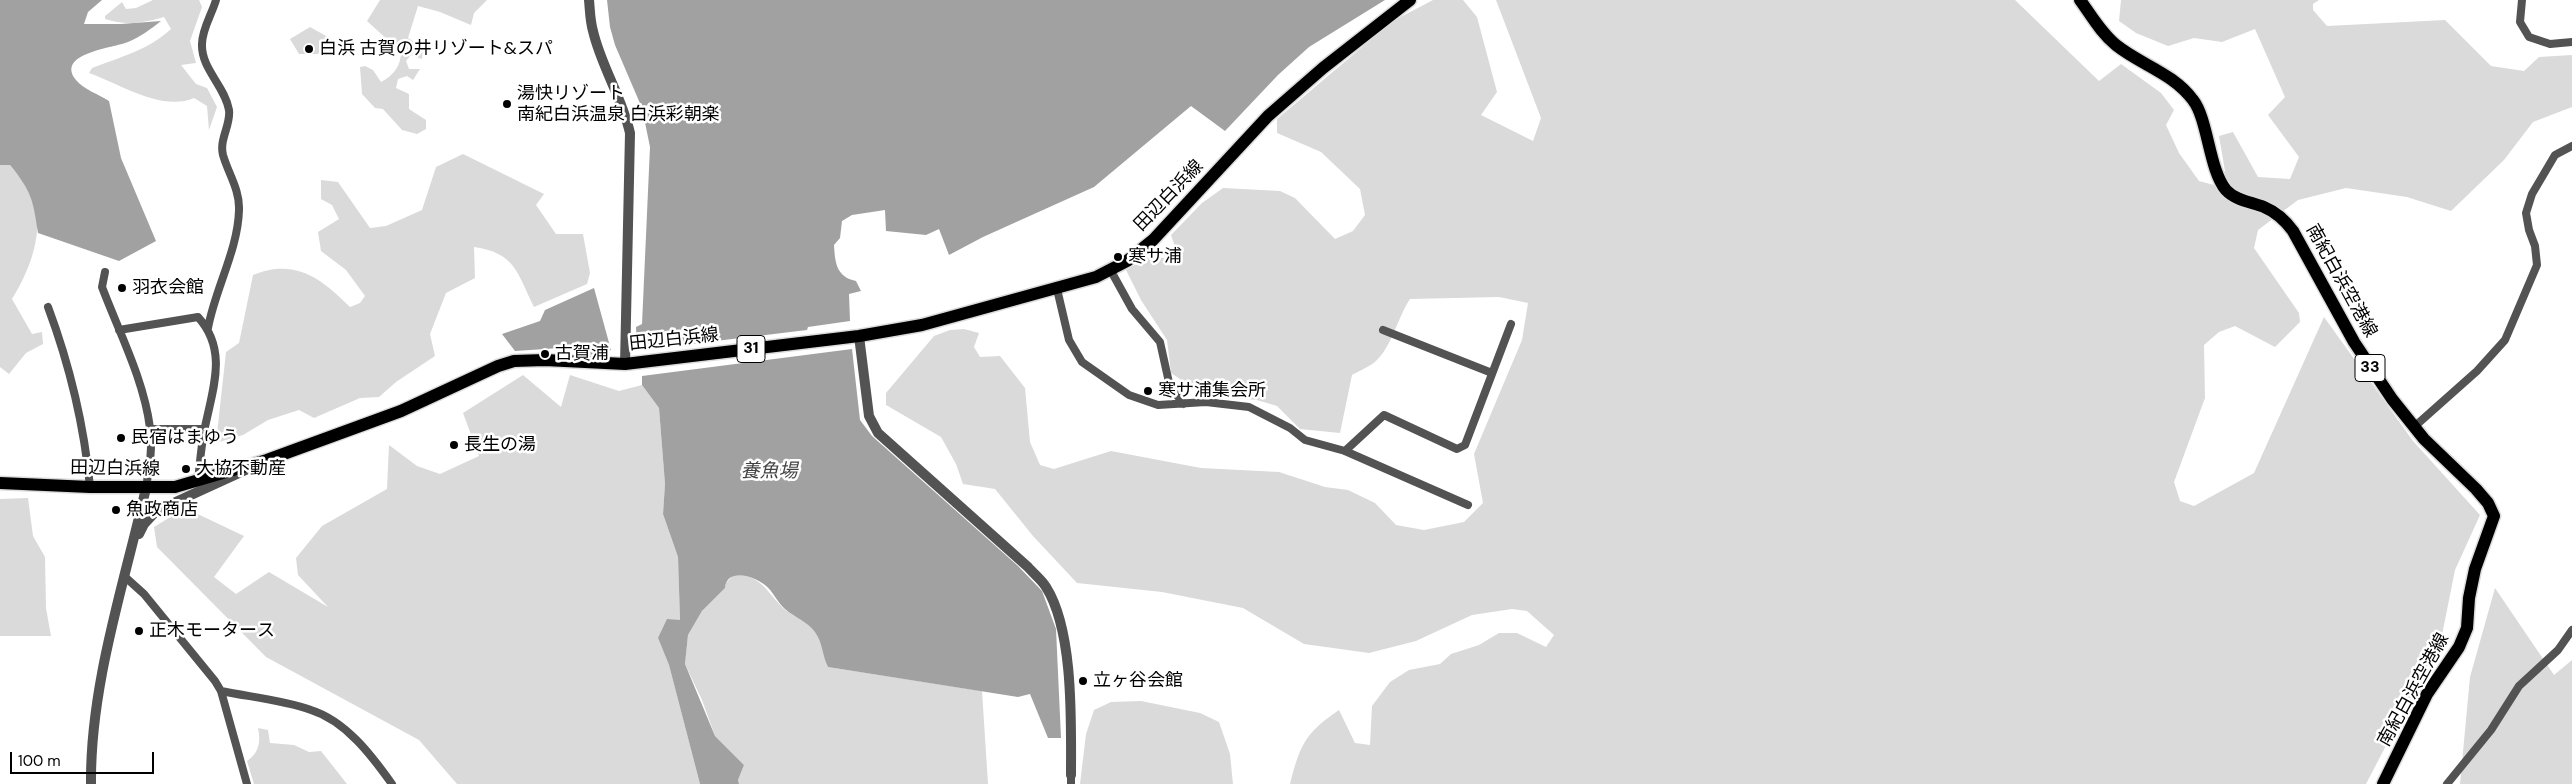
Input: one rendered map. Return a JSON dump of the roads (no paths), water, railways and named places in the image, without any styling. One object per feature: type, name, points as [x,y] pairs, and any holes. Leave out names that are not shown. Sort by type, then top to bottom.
[{"type":"main road","name":"田辺白浜線","points":[[0,483],[90,487],[175,487],[267,460],[401,410],[498,366],[514,362],[545,360],[625,364],[859,336],[922,325],[1058,289],[1110,271],[1127,262],[1169,224],[1268,116],[1324,68],[1410,0]]},
{"type":"main road","name":"南紀白浜空港線","points":[[2080,0],[2099,28],[2116,44],[2166,75],[2183,88],[2195,102],[2214,165],[2225,189],[2240,199],[2265,208],[2283,218],[2293,231],[2354,342],[2392,399],[2414,427],[2476,489],[2488,503],[2494,516],[2475,569],[2469,598],[2467,628],[2459,647],[2427,694],[2383,784]]},
{"type":"street","points":[[208,328],[232,247],[239,208],[234,183],[221,146],[229,112],[226,99],[206,65],[202,54],[203,34],[216,0]]},
{"type":"street","points":[[589,0],[592,30],[601,58],[624,108],[630,133],[625,364]]},
{"type":"street","points":[[2522,0],[2520,22],[2529,38],[2550,44],[2572,42]]},
{"type":"street","points":[[2414,427],[2477,371],[2504,340],[2537,265],[2535,246],[2528,230],[2526,213],[2532,194],[2554,155],[2572,146]]},
{"type":"street","points":[[1110,271],[1132,309],[1160,342],[1170,387],[1184,404]]},
{"type":"street","points":[[91,784],[93,727],[105,659],[124,576],[133,547],[151,458],[150,429],[145,404],[102,287],[105,272]]},
{"type":"street","points":[[1058,289],[1069,340],[1082,362],[1129,395],[1158,405],[1206,402],[1249,407],[1290,428],[1304,440],[1345,451],[1468,505]]},
{"type":"street","points":[[48,307],[65,353],[77,398],[86,443],[90,487]]},
{"type":"street","points":[[119,330],[198,317],[208,328],[216,355],[215,386],[204,429],[198,481]]},
{"type":"street","points":[[1345,451],[1384,414],[1456,449],[1465,445],[1511,324]]},
{"type":"street","points":[[1383,330],[1492,374]]},
{"type":"street","points":[[859,336],[869,416],[878,433],[1046,586],[1064,629],[1071,730],[1071,780]]},
{"type":"street","points":[[150,429],[204,429]]},
{"type":"street","points":[[133,547],[144,524],[156,512],[227,481],[267,460]]},
{"type":"street","points":[[124,576],[144,594],[216,681],[247,784]]},
{"type":"street","points":[[2447,784],[2491,730],[2519,686],[2558,650],[2572,630]]},
{"type":"street","points":[[220,691],[313,710],[354,737],[371,754],[392,784]]},
{"type":"water","points":[[0,0],[102,0],[88,12],[84,24],[161,21],[137,38],[89,53],[80,58],[73,64],[72,71],[79,83],[109,101],[121,158],[156,241],[119,261],[38,233],[33,204],[23,182],[10,165],[0,165]]},
{"type":"water","points":[[607,0],[1385,0],[1309,47],[1278,75],[1225,131],[1191,106],[1094,187],[983,237],[949,255],[939,229],[926,235],[886,231],[885,210],[852,215],[842,221],[840,238],[834,245],[836,263],[844,276],[856,281],[861,291],[849,294],[850,321],[808,327],[807,330],[641,350],[637,349],[636,327],[642,324],[650,147],[642,108],[615,45],[610,27]]},
{"type":"water","points":[[594,288],[611,350],[598,356],[560,348],[515,351],[502,334],[540,321],[545,310]]},
{"type":"water","name":"養魚場","points":[[852,349],[860,420],[872,436],[1018,566],[1042,591],[1056,629],[1061,738],[1048,738],[1030,694],[1018,697],[828,667],[818,636],[812,628],[785,609],[765,585],[748,576],[736,575],[727,581],[725,588],[702,611],[688,635],[685,664],[715,736],[744,765],[738,780],[739,784],[700,784],[669,665],[658,638],[667,619],[680,620],[678,557],[663,514],[665,484],[659,408],[642,385],[642,376]]},
{"type":"place","name":"白浜 古賀の井リゾート&スパ","points":[[309,49]]},
{"type":"place","name":"湯快リゾート 南紀白浜温泉 白浜彩朝楽","points":[[507,104]]},
{"type":"place","name":"寒サ浦","points":[[1118,257]]},
{"type":"place","name":"羽衣会館","points":[[122,288]]},
{"type":"place","name":"古賀浦","points":[[545,354]]},
{"type":"place","name":"寒サ浦集会所","points":[[1148,391]]},
{"type":"place","name":"民宿はまゆう","points":[[121,438]]},
{"type":"place","name":"長生の湯","points":[[454,445]]},
{"type":"place","name":"大協不動産","points":[[186,469]]},
{"type":"place","name":"魚政商店","points":[[116,510]]},
{"type":"place","name":"正木モータース","points":[[139,631]]},
{"type":"place","name":"立ヶ谷会館","points":[[1083,681]]}]
